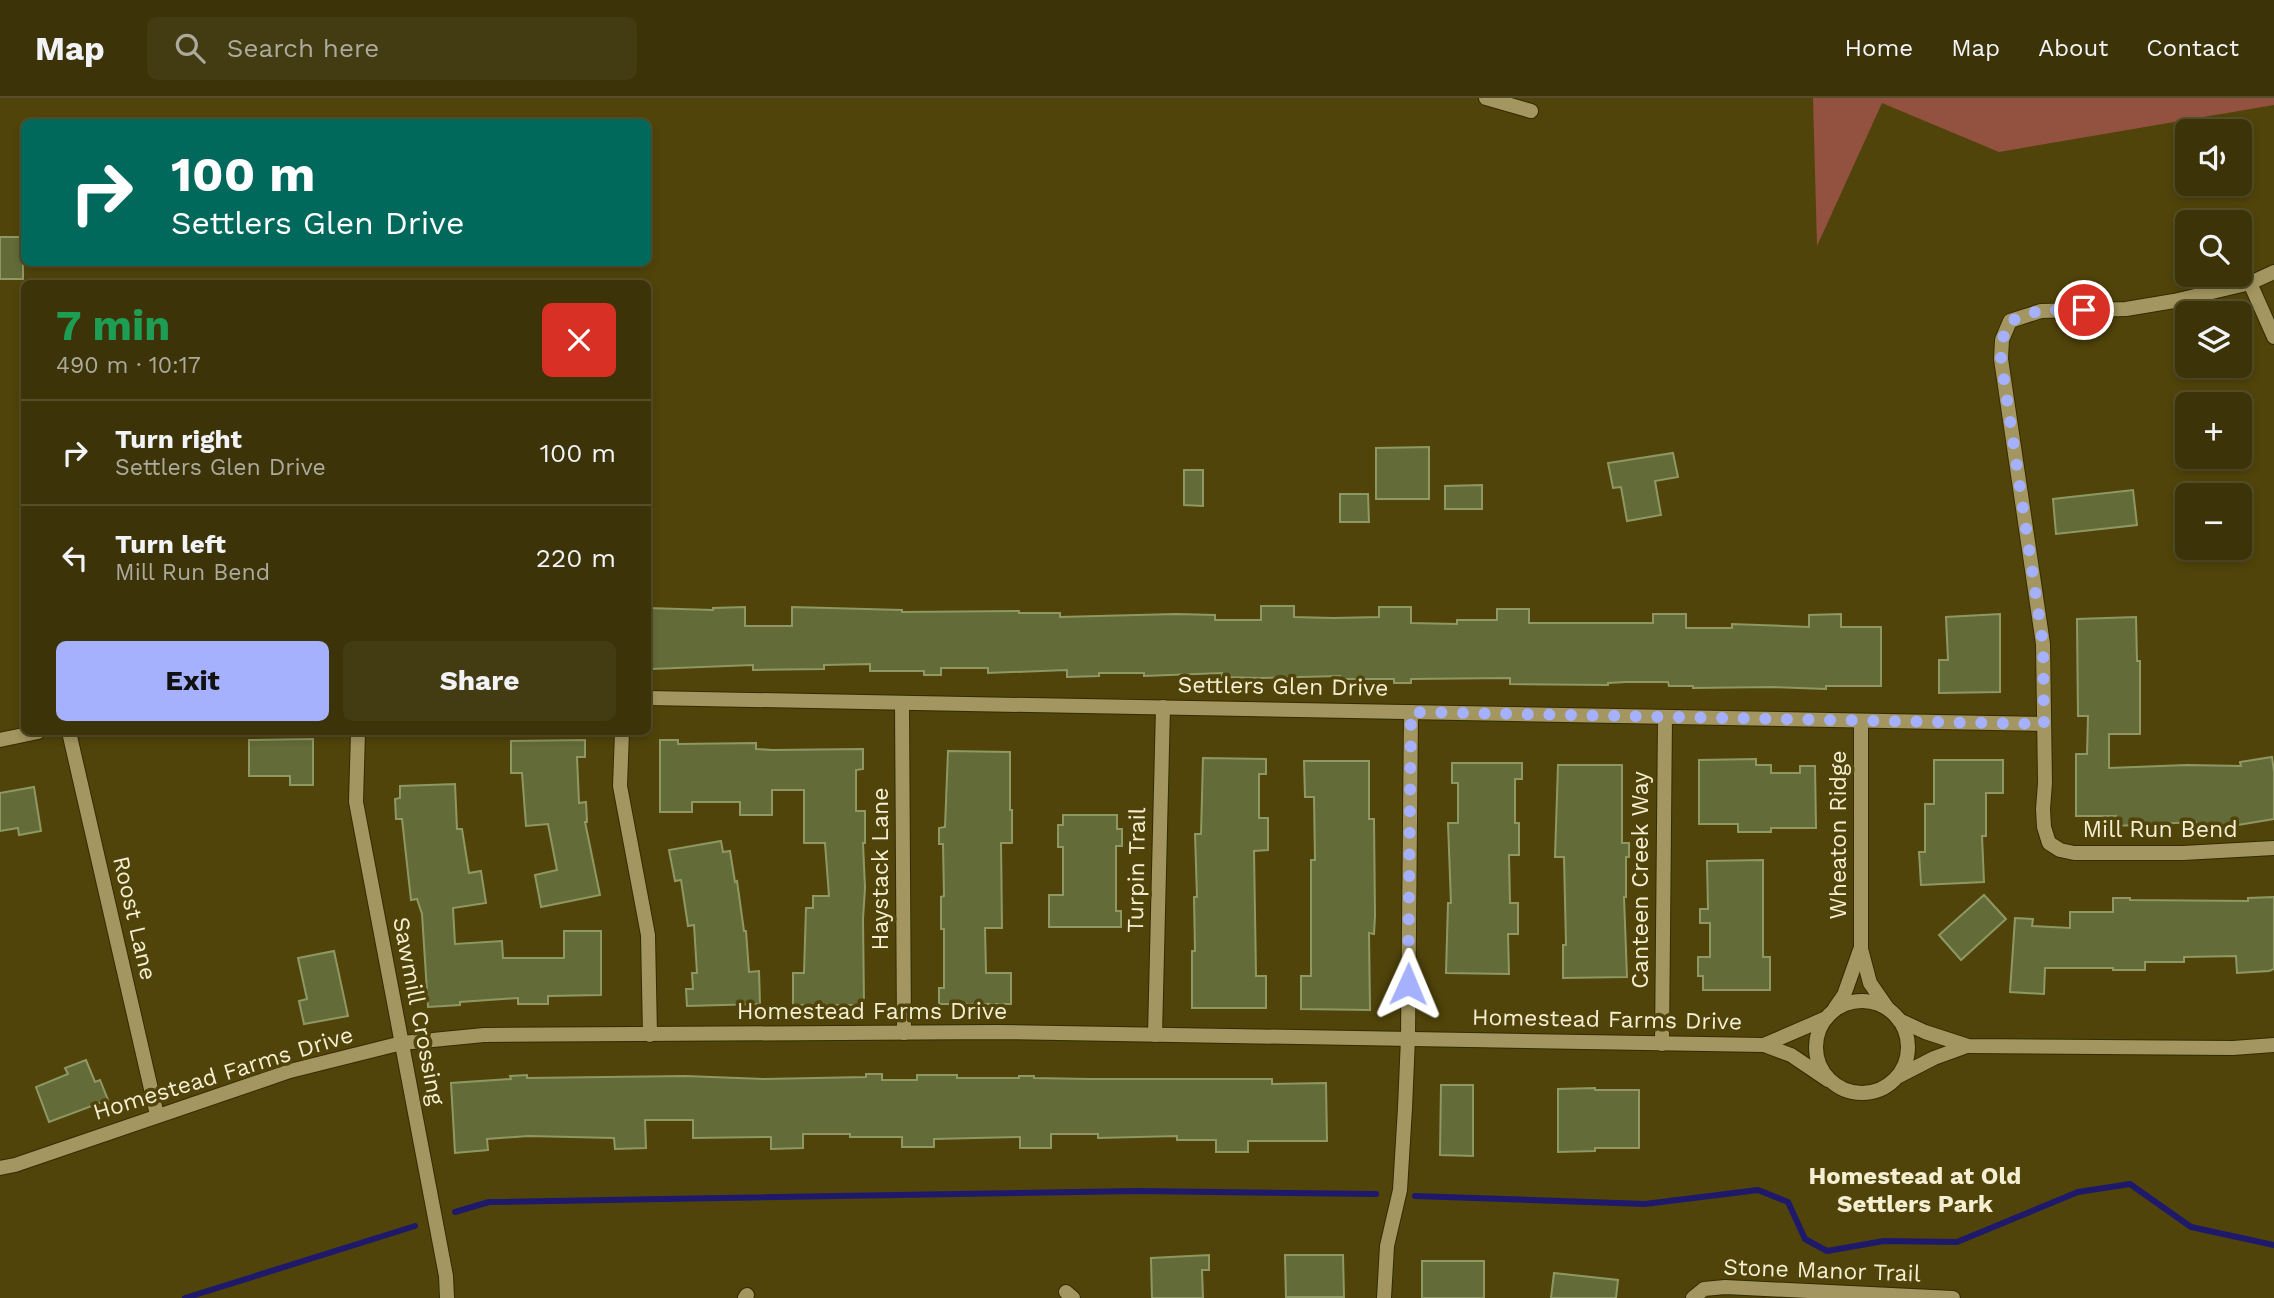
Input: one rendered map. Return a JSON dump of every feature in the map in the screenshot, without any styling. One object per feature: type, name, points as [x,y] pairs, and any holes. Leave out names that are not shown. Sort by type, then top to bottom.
[{"type":"street","points":[[1486,98],[1531,111]]},
{"type":"street","name":"Mill Run Bend","points":[[2252,282],[2274,272]]},
{"type":"street","name":"Mill Run Bend","points":[[2233,287],[2126,309],[2041,310],[2010,321],[2002,340],[2001,359],[2043,644],[2043,827],[2049,843],[2060,850],[2074,853],[2183,853],[2274,848]]},
{"type":"street","points":[[2252,287],[2274,337]]},
{"type":"street","name":"Settlers Glen Drive","points":[[651,698],[2044,724]]},
{"type":"street","name":"Haystack Lane","points":[[902,704],[904,1033]]},
{"type":"street","name":"Turpin Trail","points":[[1155,1035],[1163,706]]},
{"type":"street","points":[[1384,1298],[1387,1246],[1400,1190],[1408,1038],[1411,712]]},
{"type":"street","name":"Canteen Creek Way","points":[[1662,1044],[1665,717]]},
{"type":"street","name":"Wheaton Ridge","points":[[1828,1015],[1844,995],[1861,949],[1861,721]]},
{"type":"street","points":[[0,740],[24,735]]},
{"type":"street","name":"Roost Lane","points":[[70,735],[157,1115]]},
{"type":"street","name":"Sawmill Crossing","points":[[358,735],[356,802],[446,1276],[447,1298]]},
{"type":"street","points":[[622,735],[620,786],[648,935],[650,1035]]},
{"type":"street","name":"Wheaton Ridge","points":[[1861,949],[1870,983],[1894,1014]]},
{"type":"street","name":"Homestead Farms Drive","points":[[1764,1045],[1828,1015],[1846,1003],[1861,1000],[1875,1002],[1925,1032],[1968,1046],[2233,1048],[2274,1045]]},
{"type":"street","points":[[1894,1014],[1906,1033],[1908,1048],[1906,1062],[1898,1076]]},
{"type":"street","points":[[1828,1015],[1816,1035],[1819,1066],[1828,1080]]},
{"type":"street","name":"Homestead Farms Drive","points":[[0,1168],[290,1071],[402,1043],[484,1035],[904,1033],[1764,1045],[1791,1055],[1840,1089],[1856,1094],[1886,1087],[1898,1076],[1934,1058],[1968,1046]]},
{"type":"street","name":"Stone Manor Trail","points":[[1693,1298],[1704,1289],[1725,1287],[1953,1298]]},
{"type":"shaded area","points":[[1813,98],[2274,98],[2274,105],[2192,119],[2175,119],[2175,122],[1999,152],[1882,103],[1817,246]]},
{"type":"building","points":[[0,237],[21,237],[23,279],[0,279]]},
{"type":"building","points":[[1429,447],[1429,499],[1376,499],[1376,448]]},
{"type":"building","points":[[1673,453],[1678,477],[1655,481],[1661,515],[1627,521],[1621,487],[1613,488],[1608,463]]},
{"type":"building","points":[[1184,470],[1203,470],[1203,506],[1184,505]]},
{"type":"building","points":[[1482,485],[1482,509],[1445,509],[1445,486]]},
{"type":"building","points":[[2133,490],[2137,525],[2056,534],[2053,499]]},
{"type":"building","points":[[1340,494],[1368,494],[1369,522],[1340,522]]},
{"type":"building","points":[[1261,606],[1294,606],[1294,617],[1333,618],[1379,617],[1379,607],[1411,607],[1411,623],[1457,624],[1457,620],[1497,620],[1497,609],[1529,609],[1529,623],[1653,623],[1653,614],[1686,614],[1686,628],[1732,628],[1732,624],[1809,627],[1809,615],[1841,614],[1841,627],[1881,627],[1881,686],[1826,686],[1826,689],[1693,688],[1669,686],[1668,682],[1608,685],[1510,684],[1510,678],[1411,679],[1411,683],[1394,683],[1394,679],[1340,679],[1340,676],[1222,677],[1222,673],[1144,676],[1144,673],[1099,673],[1099,676],[1067,677],[1067,670],[988,673],[988,668],[941,668],[941,675],[924,675],[924,671],[870,671],[870,664],[824,665],[824,669],[753,670],[753,665],[651,669],[651,608],[713,610],[745,607],[745,626],[792,626],[792,607],[902,612],[1019,611],[1060,613],[1060,617],[1215,615],[1215,620],[1261,620]]},
{"type":"building","points":[[2000,614],[2000,692],[1939,693],[1939,660],[1948,660],[1946,617]]},
{"type":"building","points":[[2136,617],[2137,661],[2140,661],[2140,734],[2109,734],[2109,768],[2241,766],[2240,762],[2272,757],[2274,819],[2226,827],[2196,827],[2196,822],[2116,826],[2116,816],[2076,816],[2076,754],[2087,754],[2088,716],[2078,716],[2077,619]]},
{"type":"building","points":[[313,739],[313,785],[290,785],[290,776],[249,776],[249,740]]},
{"type":"building","points":[[585,740],[585,757],[577,757],[579,803],[586,802],[585,822],[600,895],[541,907],[535,875],[557,870],[548,824],[526,826],[522,773],[511,773],[511,741]]},
{"type":"building","points":[[660,740],[678,740],[678,744],[756,743],[756,749],[772,750],[863,749],[863,769],[856,770],[856,811],[865,811],[864,1005],[793,1005],[793,973],[804,973],[806,908],[813,908],[813,896],[829,896],[825,843],[804,843],[804,790],[772,790],[772,815],[740,815],[740,802],[692,802],[692,812],[660,812]]},
{"type":"building","points":[[948,751],[1010,752],[1012,843],[1001,843],[1002,928],[985,928],[986,973],[1011,973],[1011,1004],[939,1004],[939,988],[944,988],[941,897],[944,896],[943,844],[939,844],[939,828],[945,827]]},
{"type":"building","points":[[1203,758],[1266,759],[1266,774],[1259,774],[1259,818],[1268,818],[1268,850],[1254,851],[1256,976],[1266,976],[1266,1008],[1192,1008],[1194,897],[1197,897],[1195,834],[1201,834]]},
{"type":"building","points":[[1756,759],[1756,765],[1771,765],[1771,773],[1800,773],[1800,766],[1815,766],[1816,828],[1771,828],[1771,832],[1738,832],[1738,824],[1699,824],[1699,760]]},
{"type":"building","points":[[1934,760],[2003,760],[2003,793],[1986,793],[1986,836],[1982,836],[1984,882],[1921,885],[1919,852],[1925,852],[1925,804],[1934,804]]},
{"type":"building","points":[[1304,761],[1369,761],[1369,819],[1374,819],[1375,916],[1374,934],[1369,933],[1370,1010],[1301,1009],[1301,976],[1311,976],[1311,860],[1315,860],[1314,797],[1305,797]]},
{"type":"building","points":[[1452,763],[1522,763],[1522,779],[1515,779],[1515,823],[1519,823],[1519,855],[1509,855],[1510,903],[1518,903],[1518,934],[1508,934],[1509,974],[1446,973],[1448,903],[1451,903],[1448,823],[1458,823],[1458,783],[1452,783]]},
{"type":"building","points":[[1558,765],[1622,765],[1622,843],[1629,843],[1624,897],[1627,977],[1563,978],[1563,945],[1566,945],[1564,857],[1555,857]]},
{"type":"building","points":[[455,784],[457,829],[462,829],[469,873],[481,871],[486,903],[453,908],[455,944],[502,941],[503,958],[564,958],[564,931],[601,931],[601,995],[548,996],[548,1004],[518,1004],[518,998],[428,1007],[422,914],[417,899],[411,900],[402,819],[396,819],[395,799],[400,798],[400,786]]},
{"type":"building","points":[[34,787],[41,831],[19,835],[18,828],[0,831],[0,793]]},
{"type":"building","points":[[1063,815],[1117,815],[1117,829],[1122,829],[1122,846],[1116,846],[1116,911],[1121,911],[1121,927],[1049,927],[1049,895],[1063,895],[1063,847],[1058,847],[1058,825],[1063,825]]},
{"type":"building","points":[[721,841],[723,852],[730,851],[735,882],[737,881],[746,931],[749,972],[759,971],[760,1004],[687,1006],[686,989],[693,989],[692,973],[697,973],[694,925],[688,926],[681,880],[675,881],[669,850]]},
{"type":"building","points":[[1763,860],[1763,957],[1770,957],[1770,990],[1703,990],[1703,976],[1698,976],[1698,957],[1710,957],[1710,923],[1700,923],[1700,909],[1708,909],[1707,861]]},
{"type":"building","points":[[1984,895],[2006,919],[1961,960],[1939,935]]},
{"type":"building","points":[[2274,897],[2274,969],[2269,971],[2237,973],[2236,956],[2184,957],[2184,962],[2145,962],[2145,970],[2045,968],[2044,994],[2010,992],[2015,918],[2033,919],[2032,926],[2070,928],[2070,912],[2113,912],[2113,898],[2248,901],[2248,898]]},
{"type":"building","points":[[334,951],[348,1016],[304,1024],[299,1001],[307,999],[298,958]]},
{"type":"building","points":[[86,1060],[95,1082],[100,1080],[108,1100],[49,1122],[36,1087],[68,1074],[65,1068]]},
{"type":"building","points":[[866,1074],[882,1074],[882,1080],[917,1080],[917,1075],[957,1075],[957,1078],[1034,1076],[1090,1079],[1272,1079],[1272,1084],[1326,1083],[1327,1141],[1248,1141],[1248,1152],[1216,1152],[1216,1140],[1177,1140],[1177,1136],[1098,1138],[1098,1134],[1051,1134],[1051,1148],[1020,1148],[1020,1137],[934,1139],[934,1147],[902,1147],[902,1137],[803,1134],[803,1148],[771,1149],[771,1137],[693,1138],[693,1120],[645,1120],[646,1148],[615,1149],[614,1138],[528,1136],[487,1139],[488,1150],[455,1153],[451,1083],[511,1079],[510,1076],[527,1075],[527,1078],[685,1076],[764,1079],[866,1077]]},
{"type":"building","points":[[1441,1085],[1473,1085],[1473,1156],[1440,1155]]},
{"type":"building","points":[[1558,1089],[1639,1090],[1639,1148],[1595,1148],[1595,1151],[1558,1152]]},
{"type":"building","points":[[1209,1255],[1209,1270],[1202,1270],[1203,1298],[1152,1298],[1151,1258]]},
{"type":"building","points":[[1285,1255],[1343,1255],[1344,1297],[1286,1297]]},
{"type":"building","points":[[1422,1261],[1484,1261],[1484,1298],[1422,1298]]},
{"type":"building","points":[[1554,1273],[1618,1280],[1616,1298],[1551,1298]]},
{"type":"waterway","points":[[1415,1196],[1645,1204],[1758,1190],[1788,1202],[1805,1239],[1827,1251],[1884,1241],[1957,1242],[2078,1192],[2130,1184],[2191,1227],[2274,1245]]},
{"type":"waterway","points":[[455,1212],[489,1202],[1138,1191],[1376,1194]]},
{"type":"waterway","points":[[185,1298],[415,1226]]},
{"type":"district","name":"Homestead at Old Settlers Park","points":[[1915,1190]]},
{"type":"route","points":[[1408,984],[1411,712],[2044,724],[2043,644],[2001,359],[2002,340],[2010,321],[2041,310],[2084,310]]}]
